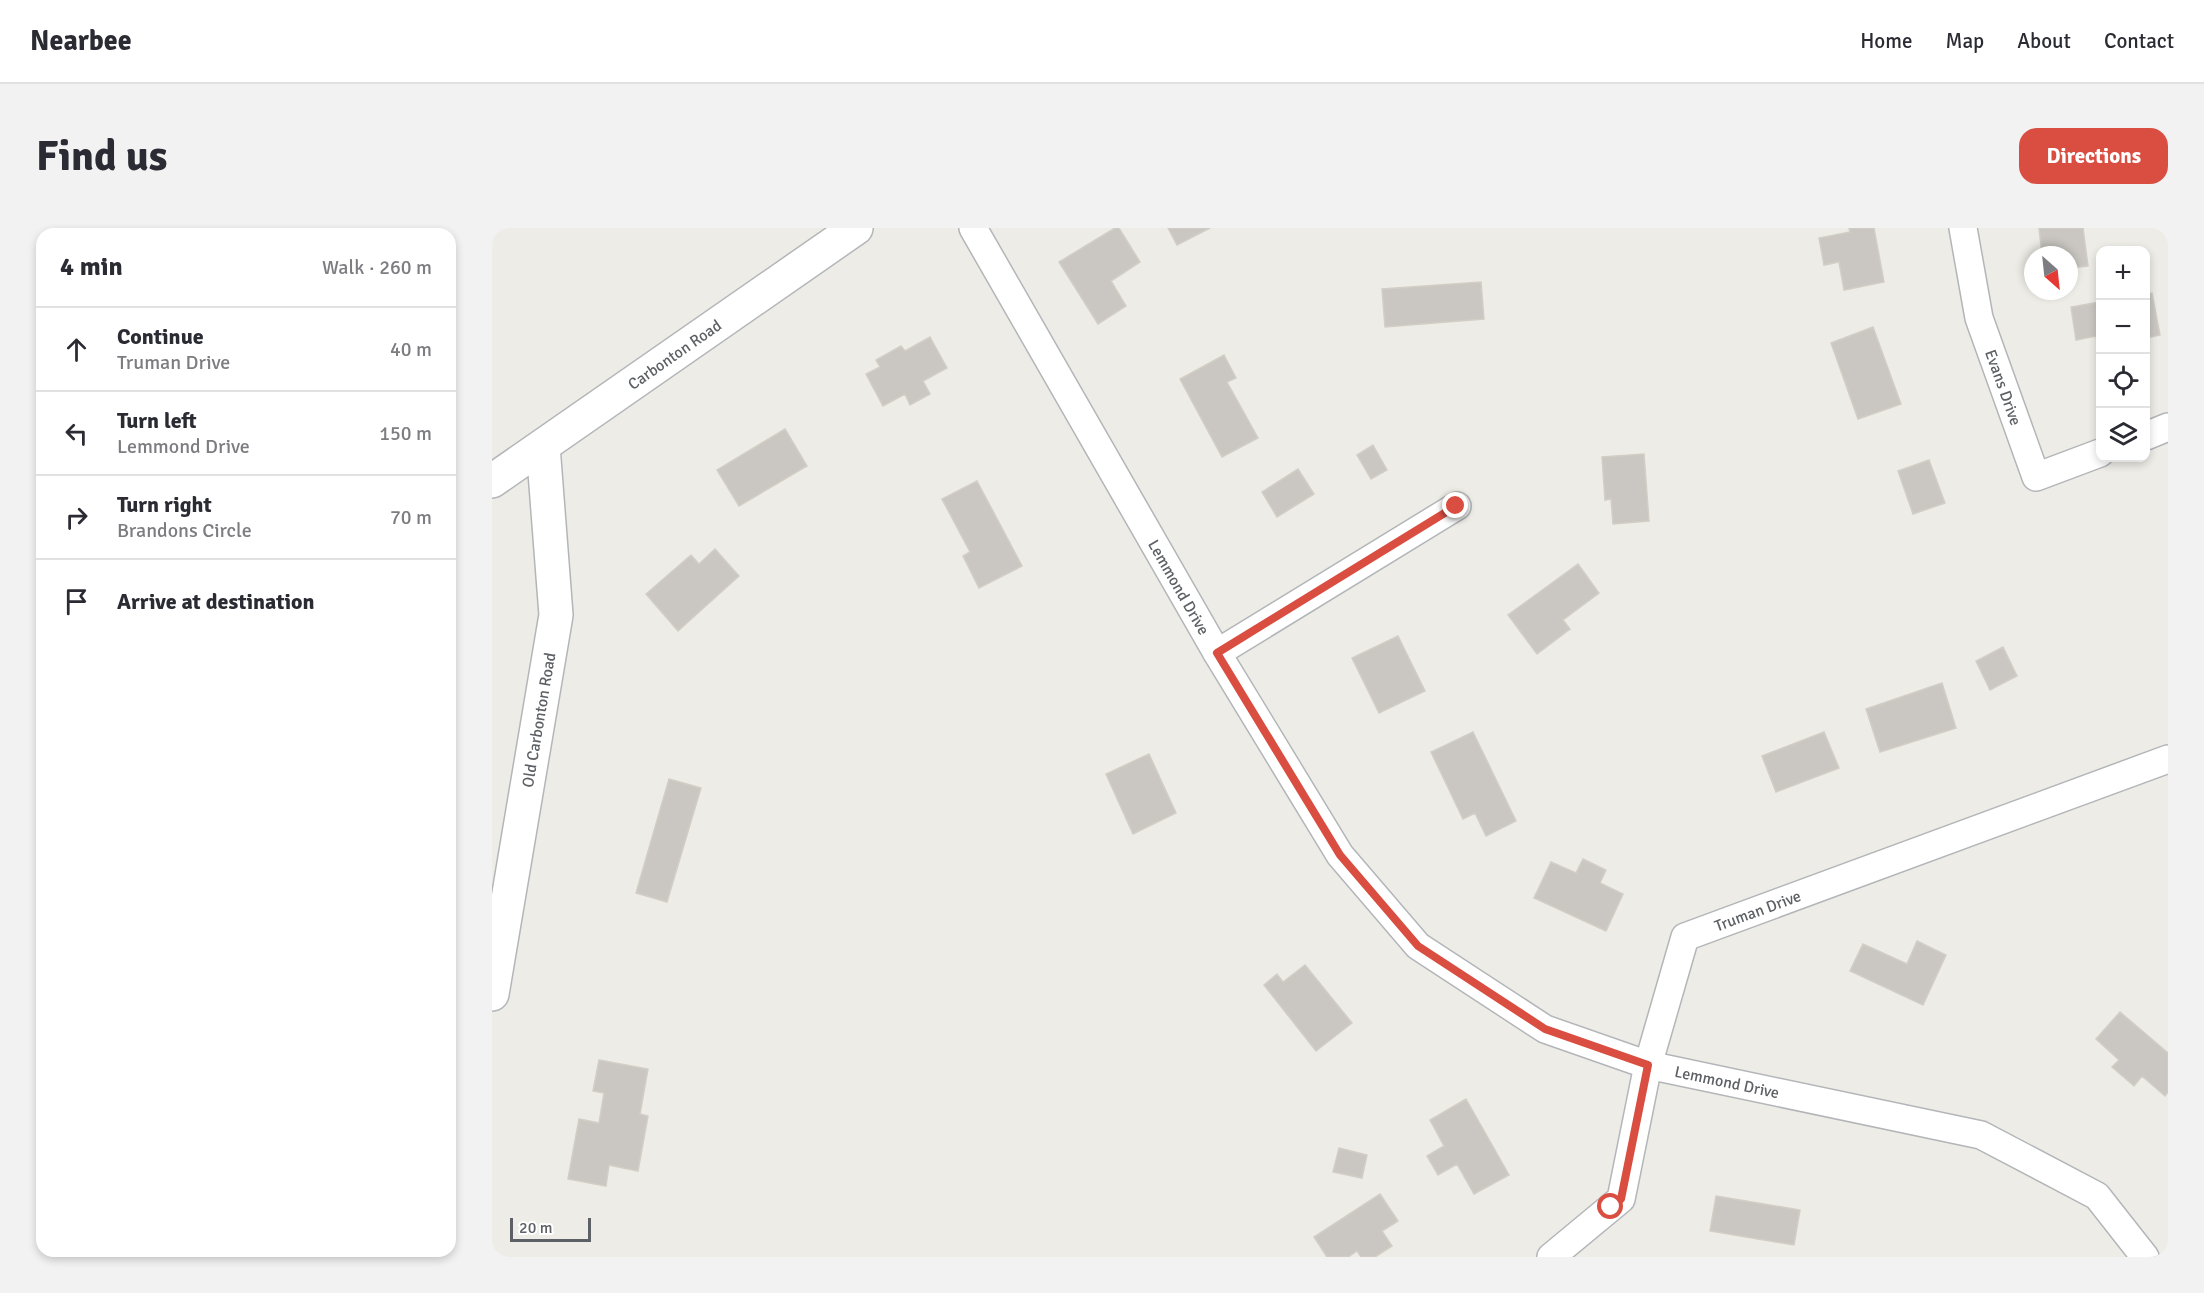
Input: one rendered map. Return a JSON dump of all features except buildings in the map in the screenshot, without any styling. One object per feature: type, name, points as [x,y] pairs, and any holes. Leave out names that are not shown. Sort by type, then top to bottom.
[{"type":"street","name":"Carbonton Road","points":[[492,482],[856,228]]},
{"type":"street","name":"Lemmond Drive","points":[[973,228],[1217,653],[1340,855],[1418,946],[1545,1029],[1648,1065],[1981,1135],[2097,1196],[2145,1257]]},
{"type":"street","name":"Evans Drive","points":[[1963,228],[1979,318],[2036,477],[2096,454]]},
{"type":"street","points":[[2150,434],[2168,427]]},
{"type":"street","name":"Old Carbonton Road","points":[[492,994],[556,615],[543,446]]},
{"type":"street","points":[[1217,653],[1456,506]]},
{"type":"street","name":"Truman Drive","points":[[1551,1257],[1621,1199],[1648,1065],[1685,937],[2168,759]]},
{"type":"route","points":[[1456,506],[1217,653],[1340,855],[1418,946],[1545,1029],[1648,1065],[1621,1199],[1611,1207]]}]
